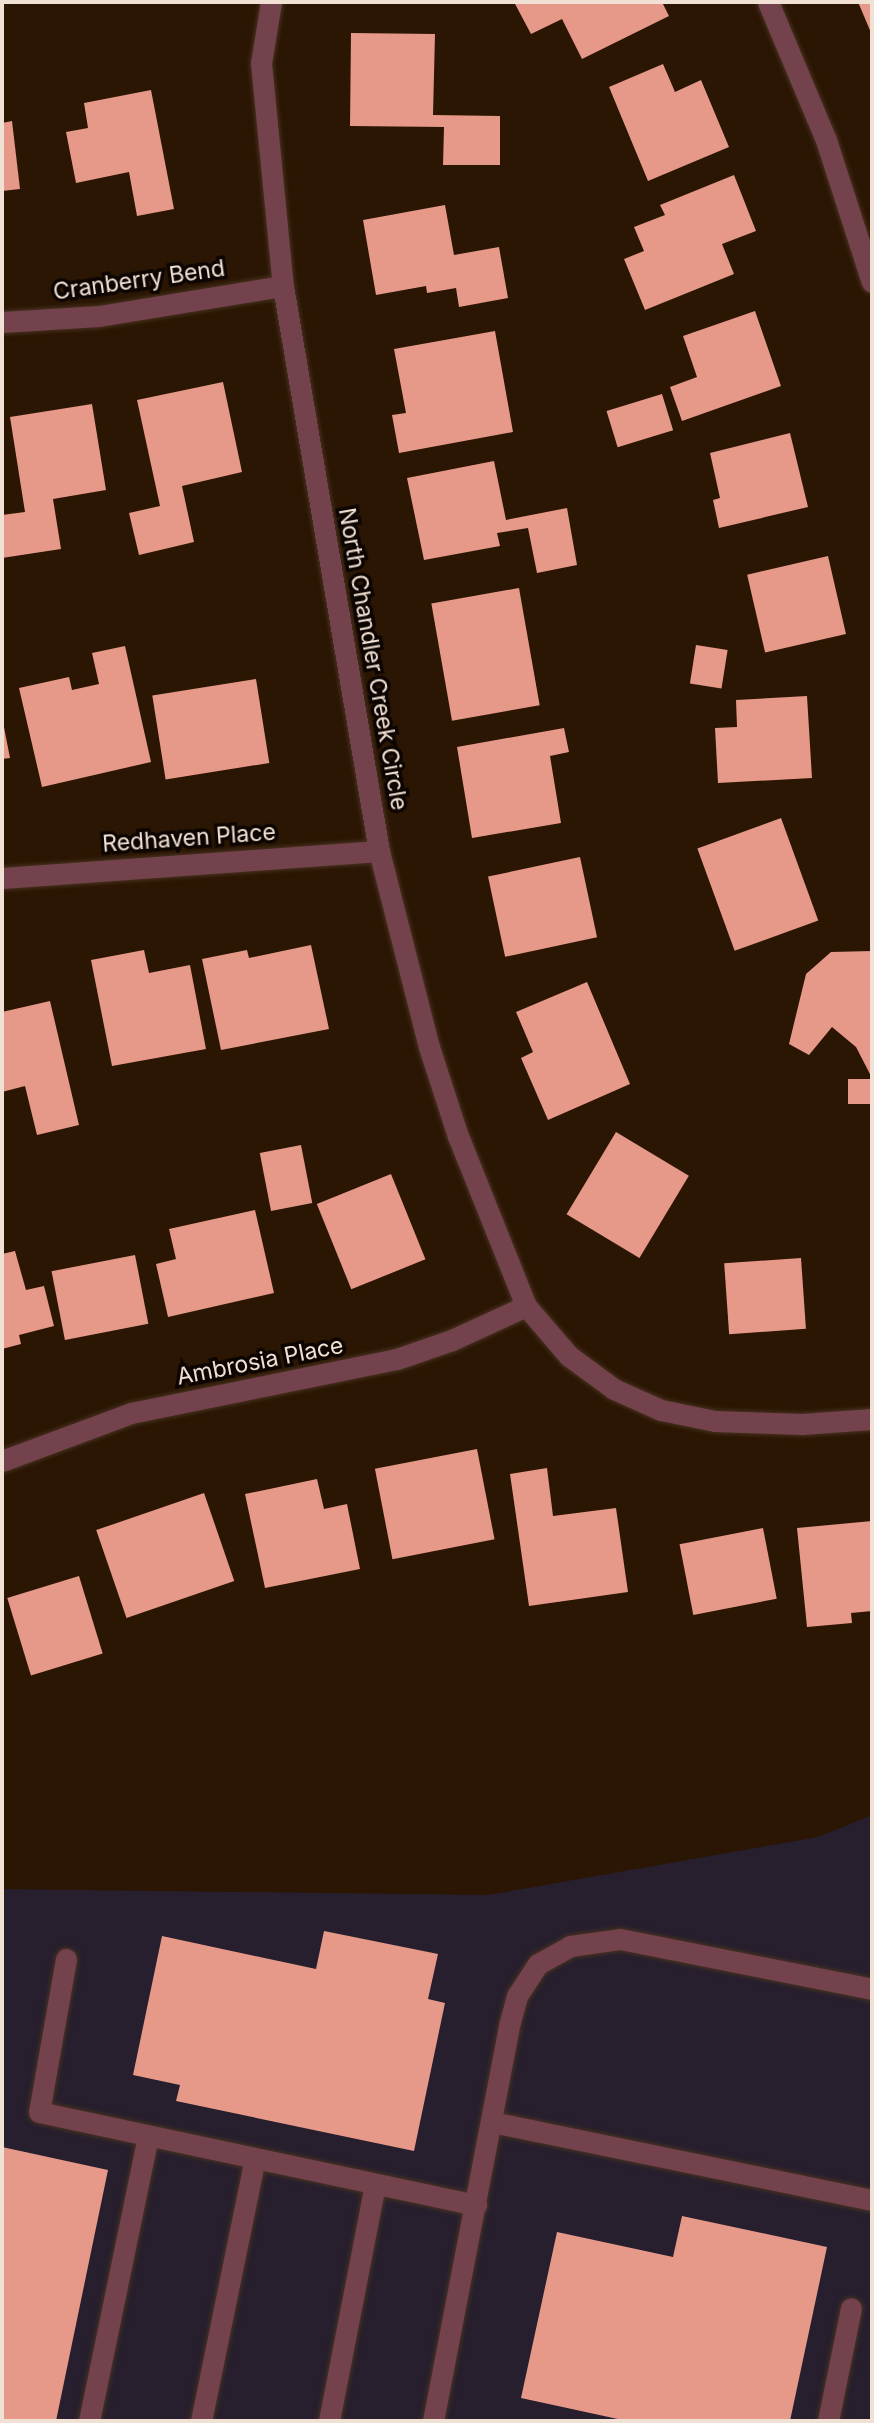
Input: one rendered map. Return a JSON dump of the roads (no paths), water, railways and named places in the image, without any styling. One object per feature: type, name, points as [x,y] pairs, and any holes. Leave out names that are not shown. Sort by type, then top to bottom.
[{"type":"street","name":"North Chandler Creek Circle","points":[[271,2],[261,63],[283,286],[379,851],[429,1047],[458,1136],[526,1306],[569,1356],[614,1389],[661,1410],[716,1421],[802,1423],[872,1419]]},
{"type":"street","points":[[768,2],[826,140],[872,282]]},
{"type":"street","name":"Cranberry Bend","points":[[2,322],[99,316],[283,286]]},
{"type":"street","name":"Redhaven Place","points":[[2,878],[379,851]]},
{"type":"street","name":"Ambrosia Place","points":[[2,1461],[131,1413],[397,1359],[452,1340],[526,1306]]},
{"type":"street","points":[[433,2421],[517,1996],[538,1964],[570,1946],[604,1938],[636,1941],[872,1989]]},
{"type":"street","points":[[66,1959],[39,2112],[476,2205]]},
{"type":"street","points":[[492,2122],[872,2200]]},
{"type":"street","points":[[89,2421],[148,2137]]},
{"type":"street","points":[[201,2421],[255,2159]]},
{"type":"street","points":[[330,2421],[375,2184]]},
{"type":"street","points":[[828,2421],[851,2308]]}]
